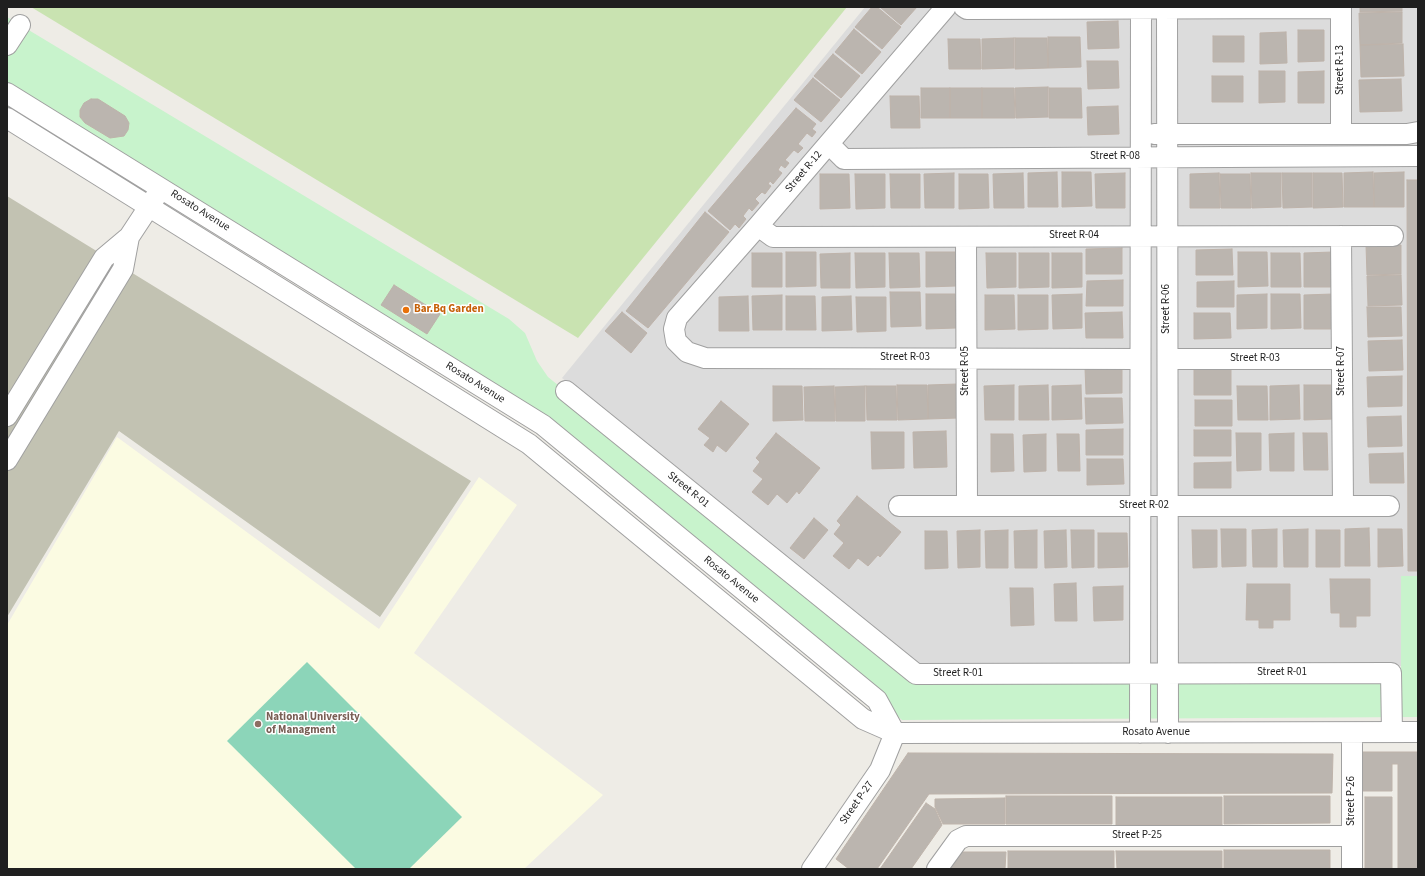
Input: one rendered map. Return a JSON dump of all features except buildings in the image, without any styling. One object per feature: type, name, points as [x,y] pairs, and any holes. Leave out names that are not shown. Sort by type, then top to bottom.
[{"type":"street","name":"Street R-12","points":[[676,341],[674,329],[677,318],[946,7]]},
{"type":"street","points":[[964,7],[967,9],[1341,8]]},
{"type":"street","points":[[1140,733],[1141,8]]},
{"type":"street","name":"Street R-06","points":[[1167,8],[1168,733]]},
{"type":"street","name":"Street R-13","points":[[1341,8],[1341,134]]},
{"type":"street","points":[[7,45],[20,25]]},
{"type":"street","name":"Rosato Avenue","points":[[7,93],[543,424],[877,700],[895,733]]},
{"type":"street","name":"Rosato Avenue","points":[[7,118],[529,444],[863,719],[895,733],[1418,732]]},
{"type":"street","points":[[1378,133],[1378,156]]},
{"type":"street","points":[[1141,134],[1412,133]]},
{"type":"street","name":"Street R-08","points":[[828,144],[844,158],[1413,156]]},
{"type":"street","points":[[7,416],[104,258],[130,237],[161,188]]},
{"type":"street","name":"Street R-04","points":[[758,226],[773,237],[1393,236]]},
{"type":"street","name":"Street R-05","points":[[966,236],[967,506]]},
{"type":"street","name":"Street R-07","points":[[1341,236],[1343,506]]},
{"type":"street","points":[[7,460],[123,269],[130,237]]},
{"type":"street","name":"Street R-03","points":[[676,341],[687,352],[705,358],[1140,359]]},
{"type":"street","name":"Street R-03","points":[[1168,359],[1342,359]]},
{"type":"street","name":"Street R-01","points":[[566,391],[916,674],[1391,672],[1392,732]]},
{"type":"street","name":"Street R-02","points":[[899,506],[1390,506]]},
{"type":"street","name":"Street P-27","points":[[818,867],[880,770],[895,733]]},
{"type":"street","name":"Street P-26","points":[[1352,733],[1352,869]]},
{"type":"street","name":"Street P-25","points":[[937,869],[958,840],[966,836],[1352,836]]},
{"type":"shaded area","points":[[865,7],[1418,7],[1418,666],[920,668],[562,378]]},
{"type":"shaded area","points":[[7,196],[471,481],[380,617],[119,431],[7,617]]},
{"type":"shaded area","name":"National University of Managment","points":[[117,437],[379,629],[479,477],[517,505],[414,653],[603,795],[524,869],[7,869],[7,625]]},
{"type":"green space","points":[[31,7],[847,7],[578,338]]},
{"type":"green space","points":[[7,17],[509,319],[525,333],[537,361],[548,377],[916,674],[1401,673],[1401,576],[1418,576],[1418,717],[902,720],[543,425],[7,93]]},
{"type":"green space","points":[[307,662],[462,817],[409,869],[356,869],[227,741]]},
{"type":"place","name":"Bar.Bq Garden","points":[[406,310]]},
{"type":"place","name":"National University of Managment","points":[[258,724]]}]
